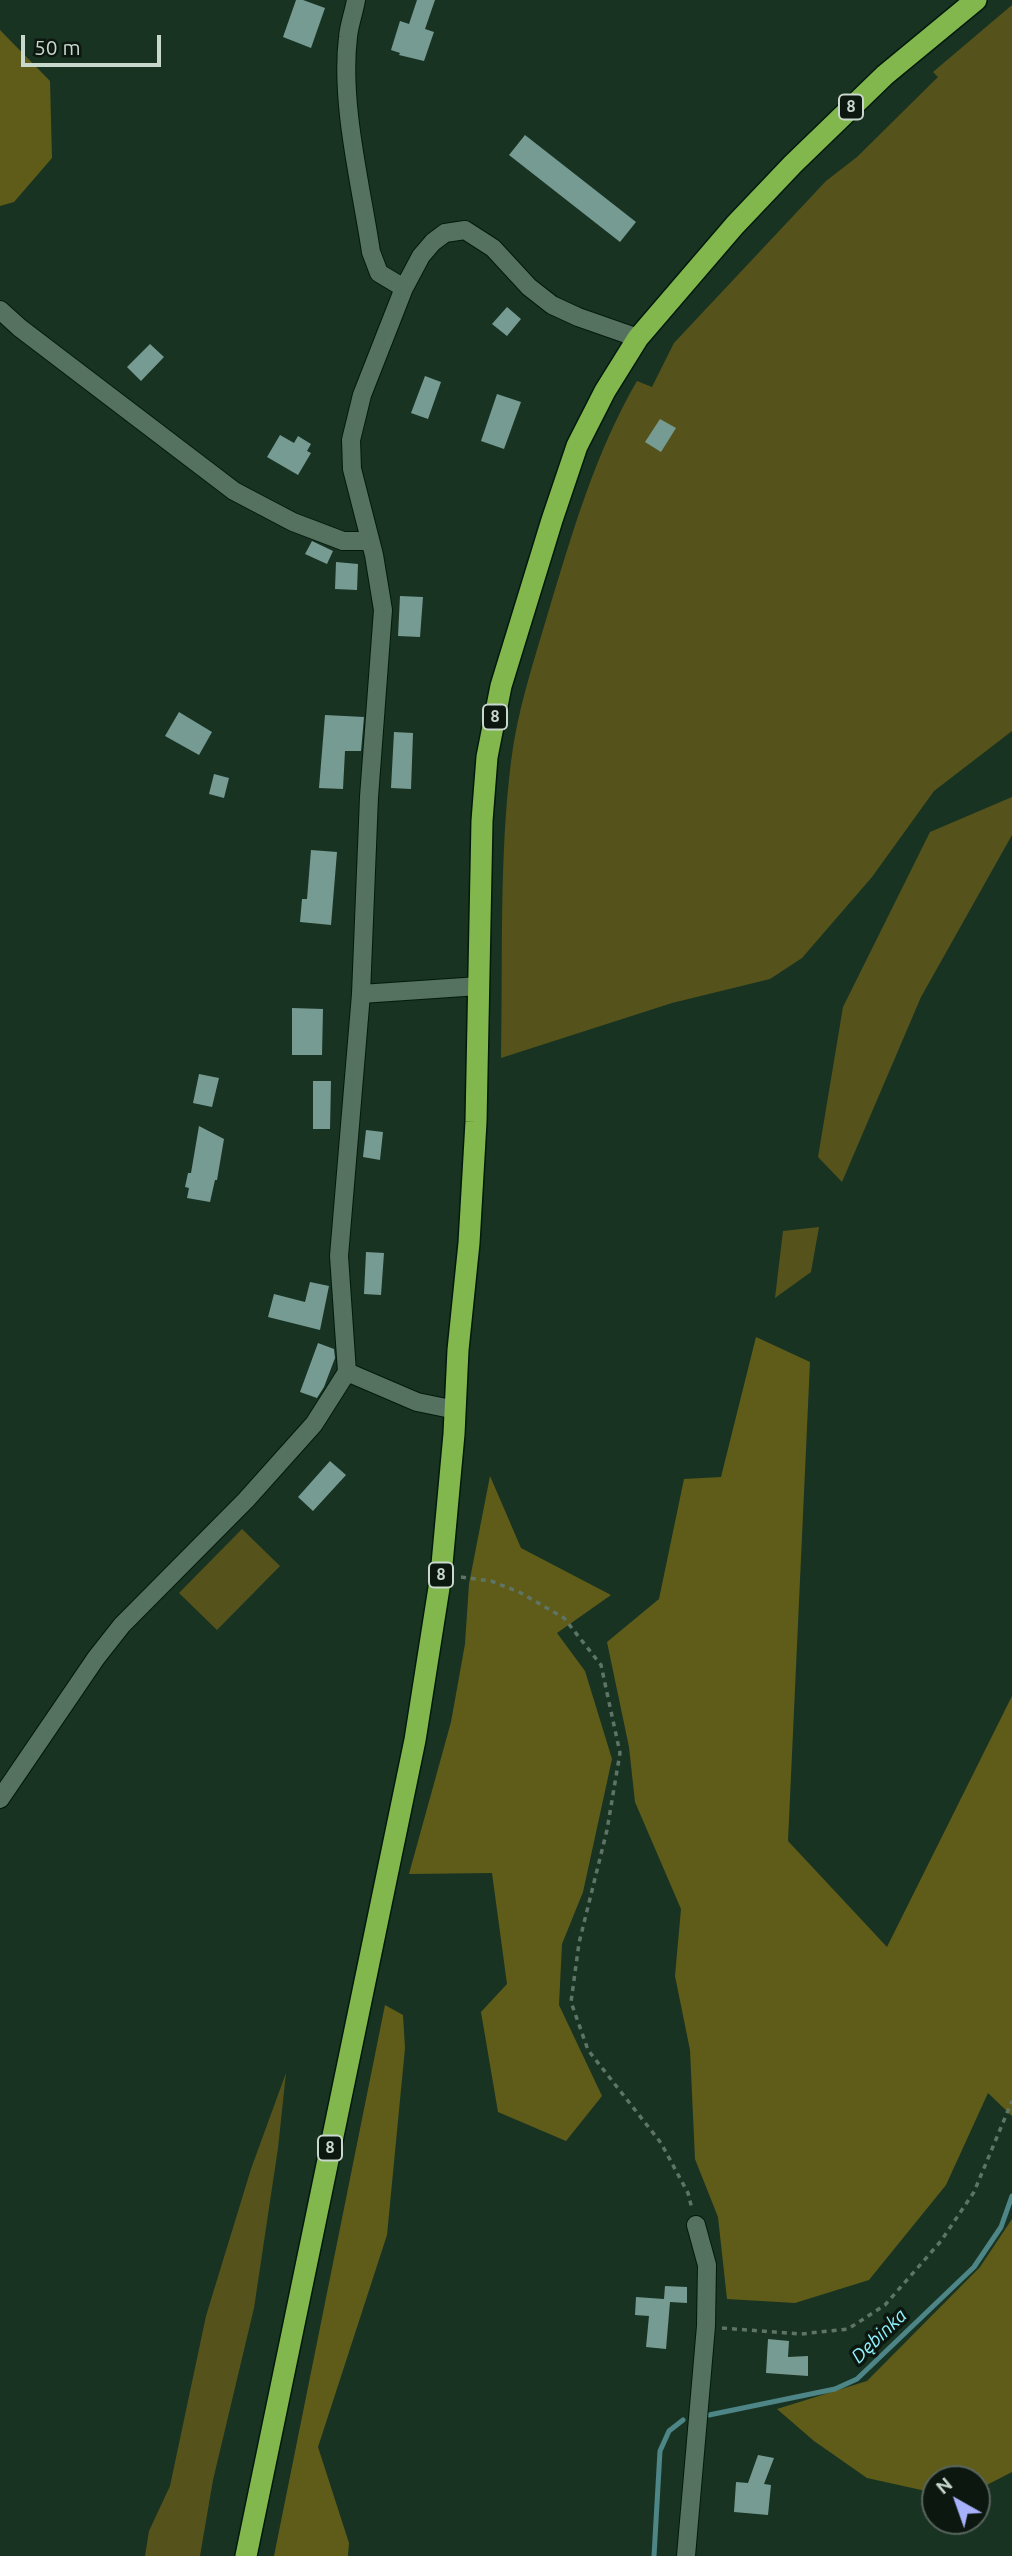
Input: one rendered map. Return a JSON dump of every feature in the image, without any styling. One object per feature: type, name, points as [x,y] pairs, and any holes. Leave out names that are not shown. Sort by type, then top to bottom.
[{"type":"highway","name":"8","points":[[246,2556],[417,1726],[441,1575],[468,1255],[476,1122],[482,821],[486,757],[501,686],[552,520],[578,446],[605,391],[638,338],[735,225],[810,146],[885,75],[976,0]]},
{"type":"street","points":[[356,0],[348,36],[348,106],[371,252],[379,273],[404,288]]},
{"type":"street","points":[[0,1799],[96,1658],[122,1625],[246,1500],[314,1424],[346,1372],[339,1256],[361,994],[369,797],[383,610],[370,541],[352,469],[351,439],[362,395],[404,288],[421,256],[433,242],[445,233],[465,230],[493,248],[529,287],[552,305],[638,338]]},
{"type":"street","points":[[0,310],[234,491],[293,522],[343,541],[370,541]]},
{"type":"street","points":[[361,994],[479,986]]},
{"type":"street","points":[[346,1372],[417,1402],[456,1410]]},
{"type":"street","points":[[686,2556],[706,2326],[707,2264],[696,2225]]},
{"type":"path","points":[[441,1575],[491,1581],[519,1592],[564,1618],[601,1665],[620,1753],[607,1830],[579,1943],[570,2002],[588,2050],[661,2143],[688,2193],[696,2225]]},
{"type":"path","points":[[706,2326],[801,2334],[848,2329],[885,2305],[941,2241],[974,2192],[1012,2101]]},
{"type":"shaded area","points":[[1012,5],[1012,731],[934,791],[872,877],[802,958],[770,979],[672,1003],[501,1058],[503,872],[507,798],[514,743],[532,668],[576,524],[597,465],[622,408],[637,381],[652,387],[674,343],[826,181],[857,157],[938,77],[933,72]]},
{"type":"shaded area","points":[[0,30],[50,81],[52,158],[14,202],[0,206]]},
{"type":"shaded area","points":[[1012,797],[1012,835],[921,997],[842,1182],[818,1157],[843,1007],[930,832]]},
{"type":"shaded area","points":[[819,1227],[811,1272],[775,1298],[783,1231]]},
{"type":"shaded area","points":[[756,1337],[810,1362],[788,1841],[887,1947],[1012,1696],[1012,2116],[988,2093],[946,2185],[869,2280],[795,2303],[727,2299],[718,2217],[695,2159],[690,2050],[675,1976],[681,1909],[635,1802],[629,1747],[607,1642],[659,1599],[684,1479],[721,1477]]},
{"type":"shaded area","points":[[490,1476],[521,1548],[611,1595],[557,1633],[585,1671],[612,1759],[583,1892],[562,1944],[559,2005],[602,2096],[566,2141],[498,2112],[481,2012],[507,1984],[492,1873],[409,1874],[451,1722],[465,1644],[469,1584]]},
{"type":"shaded area","points":[[242,1529],[280,1566],[217,1630],[179,1593]]},
{"type":"shaded area","points":[[385,2005],[403,2015],[405,2048],[387,2235],[318,2447],[349,2543],[348,2556],[274,2556]]},
{"type":"shaded area","points":[[286,2073],[278,2148],[254,2308],[213,2480],[200,2556],[145,2556],[149,2531],[170,2486],[206,2316],[251,2169]]},
{"type":"shaded area","points":[[1012,2219],[1012,2472],[991,2483],[991,2465],[921,2465],[921,2490],[867,2478],[814,2441],[777,2409],[867,2381],[980,2267]]},
{"type":"building","points":[[296,0],[325,8],[311,48],[283,37]]},
{"type":"building","points":[[417,0],[435,0],[425,29],[434,32],[424,61],[399,55],[400,53],[391,50],[400,21],[409,24]]},
{"type":"building","points":[[525,135],[636,222],[620,242],[509,155]]},
{"type":"building","points":[[507,307],[521,319],[507,336],[492,324]]},
{"type":"building","points":[[150,344],[164,357],[141,381],[127,367]]},
{"type":"building","points":[[425,376],[441,382],[428,419],[411,413]]},
{"type":"building","points":[[497,394],[521,402],[504,449],[481,441]]},
{"type":"building","points":[[660,419],[676,428],[661,452],[645,442]]},
{"type":"building","points":[[280,435],[294,443],[298,436],[311,444],[307,451],[311,453],[298,475],[267,457]]},
{"type":"building","points":[[312,541],[333,551],[327,564],[305,554]]},
{"type":"building","points":[[336,562],[358,564],[357,590],[335,589]]},
{"type":"building","points":[[400,596],[423,597],[420,637],[398,636]]},
{"type":"building","points":[[179,712],[212,732],[199,755],[165,736]]},
{"type":"building","points":[[325,715],[364,717],[361,751],[345,751],[343,789],[319,788]]},
{"type":"building","points":[[394,732],[413,733],[411,789],[391,788]]},
{"type":"building","points":[[214,774],[229,778],[224,798],[209,794]]},
{"type":"building","points":[[311,850],[337,852],[331,925],[300,922],[302,899],[307,899]]},
{"type":"building","points":[[292,1008],[323,1009],[322,1055],[292,1055]]},
{"type":"building","points":[[199,1074],[219,1078],[212,1107],[193,1103]]},
{"type":"building","points":[[313,1081],[331,1081],[330,1129],[313,1129]]},
{"type":"building","points":[[199,1126],[224,1139],[210,1202],[187,1198],[189,1188],[185,1187],[188,1173],[191,1173]]},
{"type":"building","points":[[366,1130],[383,1132],[380,1160],[363,1157]]},
{"type":"building","points":[[366,1252],[384,1253],[381,1295],[364,1294]]},
{"type":"building","points":[[310,1282],[329,1286],[320,1330],[268,1317],[274,1294],[305,1302]]},
{"type":"building","points":[[318,1343],[334,1349],[335,1358],[317,1398],[300,1392]]},
{"type":"building","points":[[330,1461],[346,1475],[313,1511],[298,1497]]},
{"type":"building","points":[[665,2286],[687,2287],[687,2303],[670,2302],[666,2349],[646,2347],[649,2316],[635,2315],[636,2297],[664,2299]]},
{"type":"building","points":[[768,2339],[789,2341],[788,2357],[808,2356],[808,2376],[766,2373]]},
{"type":"building","points":[[758,2455],[774,2458],[764,2484],[771,2485],[768,2515],[734,2512],[736,2482],[748,2483]]},
{"type":"waterway","name":"Dębinka","points":[[709,2415],[835,2389],[857,2379],[974,2267],[1001,2227],[1012,2196]]},
{"type":"waterway","name":"Dębinka","points":[[654,2556],[660,2451],[669,2431],[683,2420]]}]
